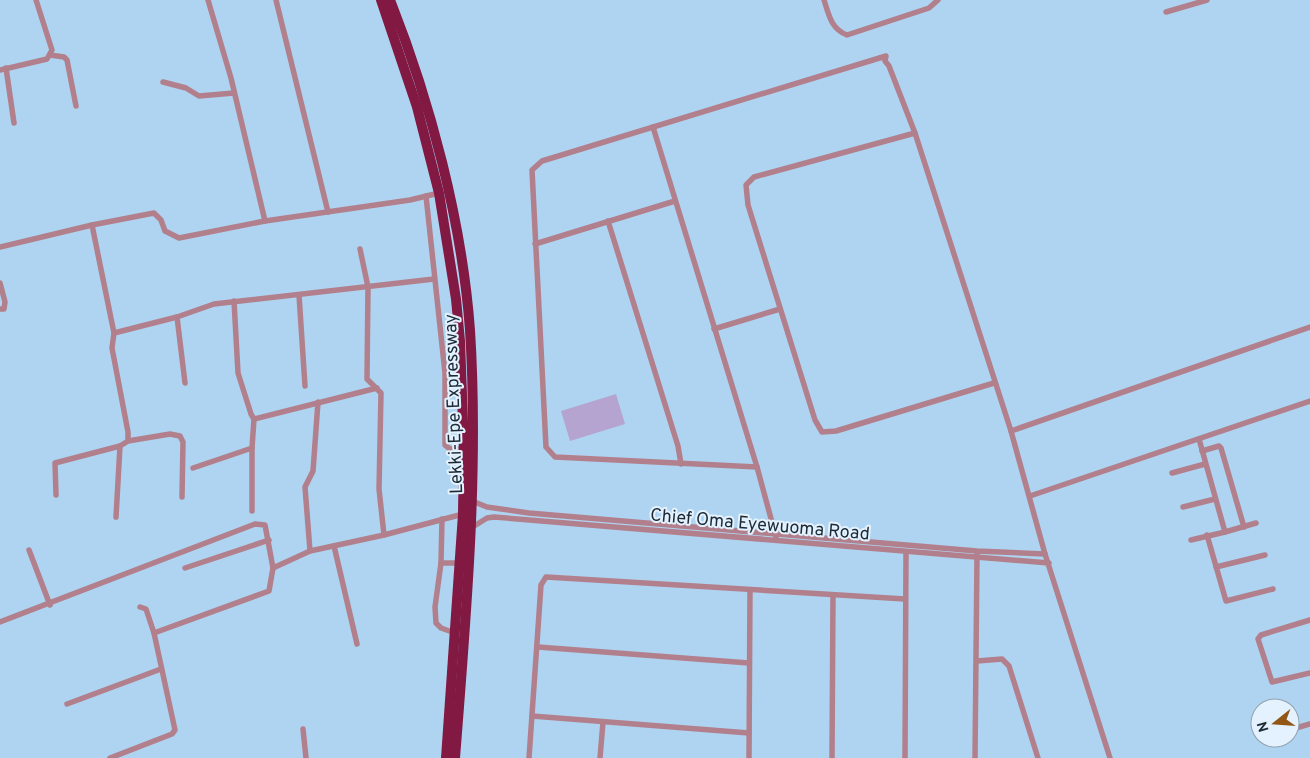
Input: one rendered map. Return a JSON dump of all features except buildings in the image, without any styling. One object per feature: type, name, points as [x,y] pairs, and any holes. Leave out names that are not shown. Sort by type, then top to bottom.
[{"type":"highway","name":"Lekki-Epe Expressway","points":[[381,0],[417,107],[439,193],[456,299],[460,341],[464,448],[463,514],[455,633],[452,738],[455,758]]},
{"type":"highway","name":"Lekki-Epe Expressway","points":[[390,0],[426,102],[447,188],[465,289],[473,402],[471,528],[452,738],[446,758]]},
{"type":"street","points":[[14,123],[3,69],[47,59],[52,50],[36,0]]},
{"type":"street","points":[[209,0],[265,220]]},
{"type":"street","points":[[276,0],[328,212]]},
{"type":"street","points":[[824,0],[832,23],[838,31],[847,35],[929,8],[938,0]]},
{"type":"street","points":[[1166,12],[1207,0]]},
{"type":"street","points":[[50,55],[64,57],[67,60],[76,106]]},
{"type":"street","points":[[757,467],[555,457],[550,454],[546,447],[532,170],[536,164],[886,56],[885,61],[889,66],[915,133],[1011,431],[1046,554],[1110,758]]},
{"type":"street","points":[[163,82],[186,88],[199,96],[234,93]]},
{"type":"street","points":[[653,127],[757,467],[776,537]]},
{"type":"street","points":[[915,133],[754,177],[746,185],[748,206],[815,420],[822,432],[836,431],[994,383]]},
{"type":"street","points":[[0,247],[92,225],[154,213],[161,220],[165,230],[179,238],[265,220],[328,212],[439,193]]},
{"type":"street","points":[[426,196],[446,373],[445,445],[450,449],[464,448]]},
{"type":"street","points":[[535,244],[675,202]]},
{"type":"street","points":[[608,221],[678,446],[681,464]]},
{"type":"street","points":[[430,225],[443,222]]},
{"type":"street","points":[[92,225],[114,333],[112,348],[128,440]]},
{"type":"street","points":[[360,249],[368,287],[367,379],[381,393],[379,489],[384,535]]},
{"type":"street","points":[[114,333],[177,317],[214,304],[434,279]]},
{"type":"street","points":[[0,283],[5,302],[4,309],[0,309]]},
{"type":"street","points":[[299,295],[305,386]]},
{"type":"street","points":[[234,301],[238,373],[254,418],[252,511]]},
{"type":"street","points":[[714,329],[780,309]]},
{"type":"street","points":[[177,317],[185,383]]},
{"type":"street","points":[[1011,431],[1310,327]]},
{"type":"street","points":[[254,418],[377,388]]},
{"type":"street","points":[[1030,496],[1310,401]]},
{"type":"street","points":[[310,551],[305,486],[313,471],[318,402]]},
{"type":"street","points":[[56,495],[55,463],[120,446],[128,440],[170,434],[180,436],[183,442],[182,497]]},
{"type":"street","points":[[1199,439],[1224,532]]},
{"type":"street","points":[[116,516],[120,446]]},
{"type":"street","points":[[1202,451],[1218,446],[1221,448],[1244,527]]},
{"type":"street","points":[[193,468],[252,448]]},
{"type":"street","points":[[1172,473],[1205,464]]},
{"type":"street","points":[[1182,507],[1215,499]]},
{"type":"street","name":"Chief Oma Eyewuoma Road","points":[[472,501],[487,507],[529,513],[776,537],[906,552],[1049,563]]},
{"type":"street","points":[[273,568],[310,551],[384,535],[463,514]]},
{"type":"street","name":"Chief Oma Eyewuoma Road","points":[[471,528],[487,518],[494,517],[977,551],[1046,554]]},
{"type":"street","points":[[442,519],[441,563],[435,608],[436,624],[455,633]]},
{"type":"street","points":[[1191,540],[1256,523]]},
{"type":"street","points":[[0,622],[50,605],[255,524],[265,526],[273,568],[270,591],[154,632]]},
{"type":"street","points":[[1207,535],[1226,601],[1273,589]]},
{"type":"street","points":[[185,568],[269,540]]},
{"type":"street","points":[[334,546],[357,644]]},
{"type":"street","points":[[29,550],[50,605]]},
{"type":"street","points":[[975,758],[977,551]]},
{"type":"street","points":[[905,758],[906,552]]},
{"type":"street","points":[[1216,567],[1265,555]]},
{"type":"street","points":[[441,563],[460,563]]},
{"type":"street","points":[[529,758],[541,584],[546,577],[905,599]]},
{"type":"street","points":[[749,758],[750,590]]},
{"type":"street","points":[[832,758],[833,596]]},
{"type":"street","points":[[110,758],[172,734],[175,730],[154,632],[146,609],[140,607]]},
{"type":"street","points":[[1310,620],[1261,635],[1258,639],[1272,682],[1310,673]]},
{"type":"street","points":[[538,647],[749,663]]},
{"type":"street","points":[[976,661],[1002,659],[1009,666],[1038,758]]},
{"type":"street","points":[[67,704],[161,669]]},
{"type":"street","points":[[532,716],[749,733]]},
{"type":"street","points":[[600,758],[603,722]]},
{"type":"street","points":[[303,729],[306,758]]},
{"type":"shaded area","points":[[616,394],[625,424],[570,441],[561,411]]}]
